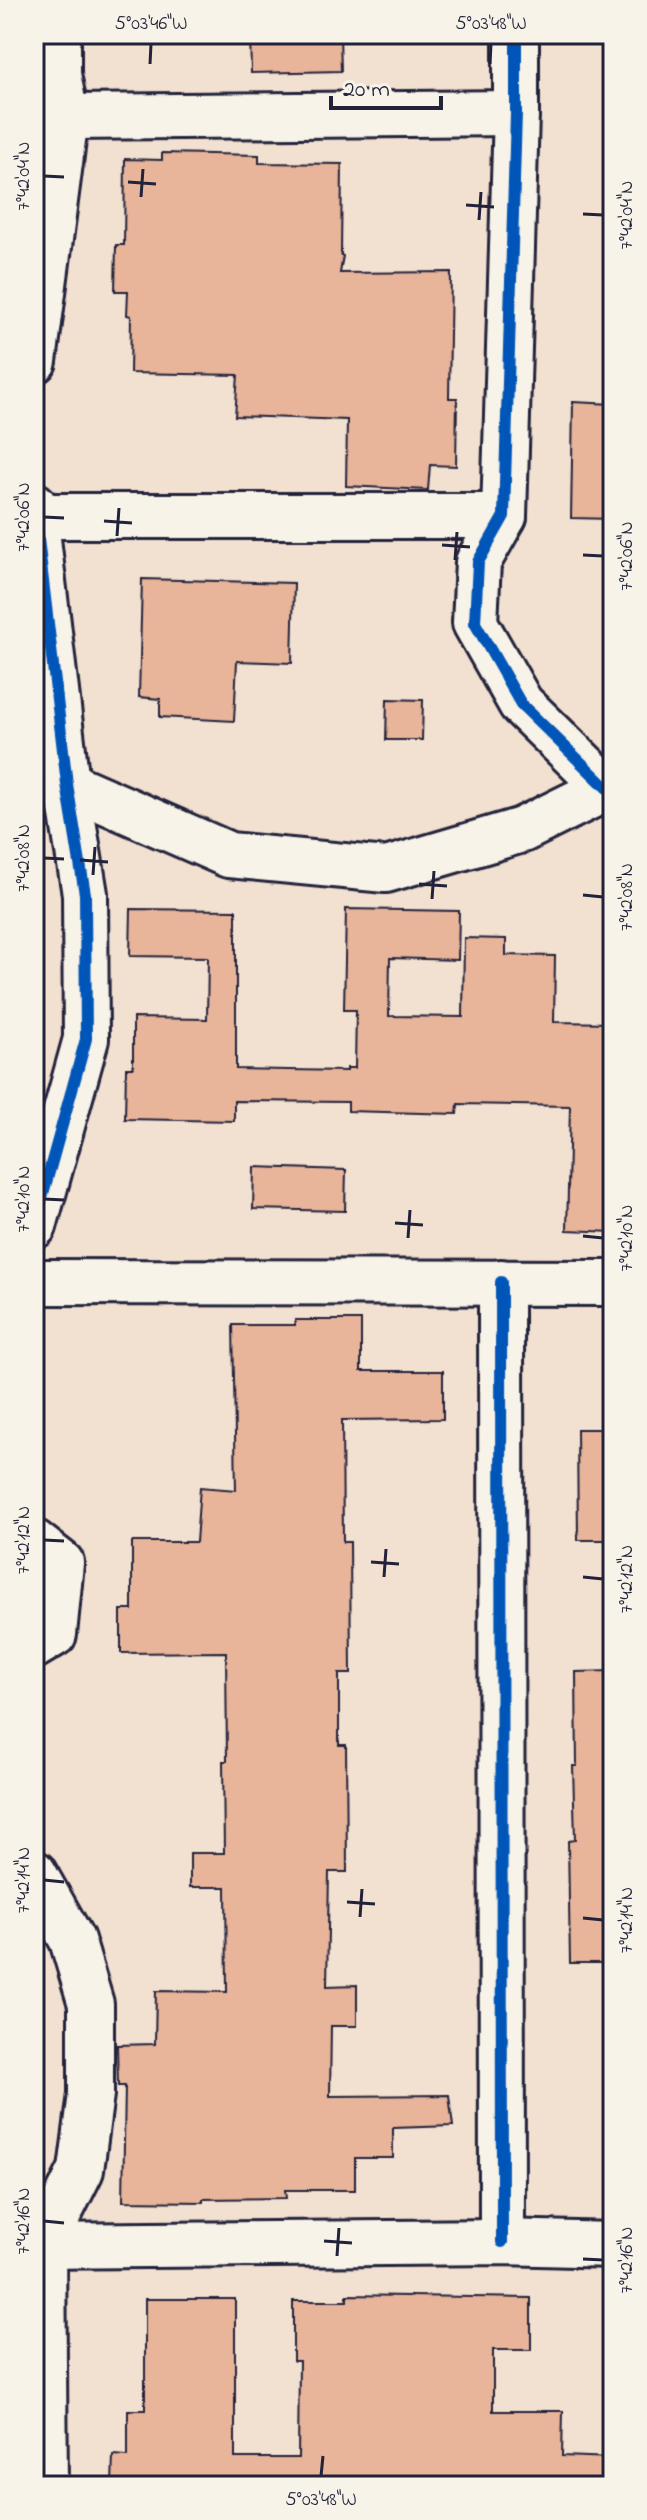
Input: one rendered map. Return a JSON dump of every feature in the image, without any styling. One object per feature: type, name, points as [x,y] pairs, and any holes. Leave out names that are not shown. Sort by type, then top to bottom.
[{"type":"street","points":[[67,784],[229,855],[386,870],[522,830],[610,790],[521,704],[475,623],[478,562],[504,516],[516,34]]},
{"type":"street","points":[[34,361],[66,117],[50,60]]},
{"type":"street","points":[[66,117],[516,113]]},
{"type":"street","points":[[34,1226],[86,1039],[85,894],[67,784],[35,511],[504,516]]},
{"type":"street","points":[[34,1282],[613,1283]]},
{"type":"street","points":[[501,1282],[502,2242]]},
{"type":"street","points":[[34,1542],[61,1563],[54,1634],[34,1646]]},
{"type":"street","points":[[34,1873],[72,1940],[91,2004],[91,2094],[81,2170],[38,2246],[45,2486]]},
{"type":"street","points":[[38,2246],[502,2242],[613,2245]]},
{"type":"building","points":[[250,34],[340,34],[341,71],[251,73]]},
{"type":"building","points":[[162,153],[259,155],[259,163],[342,164],[343,256],[340,273],[451,272],[449,398],[457,398],[456,466],[430,465],[428,490],[346,486],[347,420],[235,416],[238,375],[130,373],[128,291],[115,291],[116,245],[124,245],[125,159],[162,160]]},
{"type":"building","points":[[573,402],[613,404],[613,519],[571,518]]},
{"type":"building","points":[[142,579],[294,583],[292,663],[237,661],[234,721],[160,717],[160,699],[139,697]]},
{"type":"building","points":[[387,699],[423,700],[422,740],[386,740]]},
{"type":"building","points":[[131,909],[236,910],[236,1069],[347,1071],[347,1068],[355,1068],[356,1010],[344,1010],[346,909],[459,911],[458,960],[390,958],[389,1016],[463,1017],[464,938],[506,939],[506,955],[555,956],[554,1022],[613,1023],[613,1232],[567,1230],[570,1106],[458,1104],[457,1114],[348,1111],[348,1102],[234,1101],[234,1121],[125,1119],[126,1068],[133,1068],[133,1018],[207,1019],[208,957],[130,956]]},
{"type":"building","points":[[254,1167],[346,1170],[345,1211],[253,1209]]},
{"type":"building","points":[[295,1320],[361,1320],[361,1371],[443,1371],[443,1419],[342,1420],[343,1542],[350,1542],[351,1674],[339,1674],[339,1745],[346,1745],[347,1872],[329,1872],[327,1986],[357,1985],[357,2026],[331,2026],[330,2096],[449,2095],[453,2126],[393,2128],[393,2158],[355,2158],[355,2190],[285,2190],[286,2198],[203,2199],[203,2202],[123,2201],[125,2086],[118,2086],[117,2045],[155,2044],[156,1991],[227,1992],[226,1887],[190,1887],[190,1853],[224,1853],[226,1652],[121,1653],[121,1610],[132,1610],[132,1542],[196,1542],[200,1487],[236,1490],[233,1325],[295,1325]]},
{"type":"building","points":[[577,1429],[613,1429],[613,1540],[578,1540]]},
{"type":"building","points":[[613,1671],[613,1963],[570,1963],[568,1841],[575,1840],[573,1766],[577,1766],[576,1672]]},
{"type":"building","points":[[347,2295],[531,2298],[531,2350],[493,2350],[493,2411],[563,2411],[562,2456],[613,2458],[613,2486],[112,2486],[113,2455],[128,2456],[128,2410],[145,2410],[145,2299],[235,2299],[235,2458],[298,2458],[299,2361],[293,2361],[293,2301],[347,2301]]},
{"type":"cycle path","points":[[516,34],[504,516],[478,562],[475,623],[521,704],[607,788]]},
{"type":"cycle path","points":[[34,505],[67,784],[85,894],[86,1039],[34,1226]]},
{"type":"cycle path","points":[[501,1282],[502,2242]]}]
